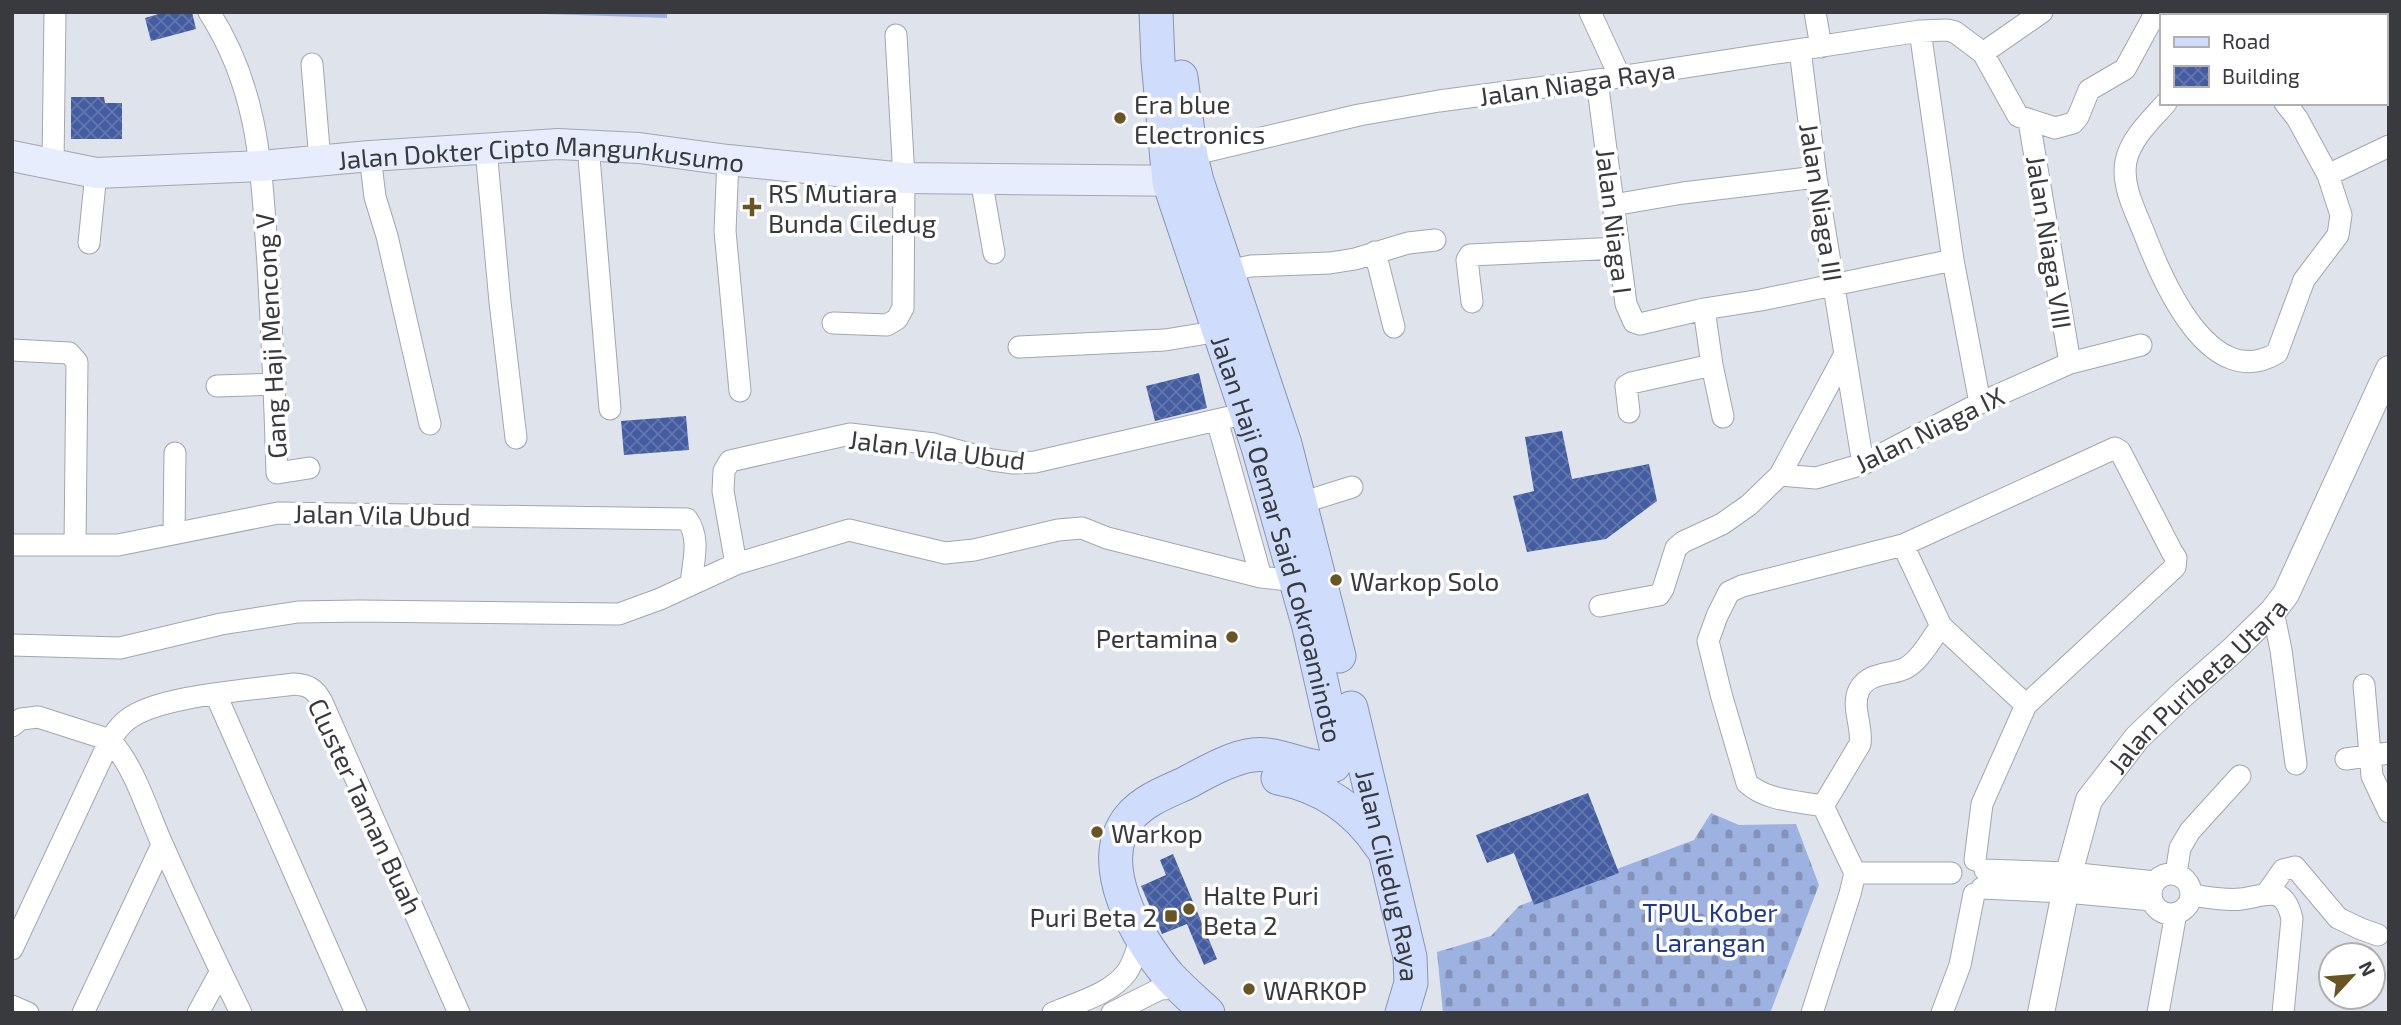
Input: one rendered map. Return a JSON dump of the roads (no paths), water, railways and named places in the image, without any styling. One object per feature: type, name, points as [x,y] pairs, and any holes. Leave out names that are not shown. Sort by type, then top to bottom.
[{"type":"main road","name":"Jalan Haji Oemar Said Cokroaminoto","points":[[1156,12],[1158,61],[1220,331],[1232,416],[1308,582]]},
{"type":"main road","name":"Jalan Haji Oemar Said Cokroaminoto","points":[[1177,12],[1181,169],[1227,271],[1285,444],[1301,503],[1308,582],[1338,699]]},
{"type":"main road","name":"Jalan Dokter Cipto Mangunkusumo","points":[[12,156],[96,173],[261,166],[370,156],[588,145],[639,148],[904,178],[981,180],[1181,169]]},
{"type":"main road","name":"Jalan Ciledug Raya","points":[[1338,699],[1349,750],[1388,862],[1410,957],[1411,983],[1402,1013]]},
{"type":"main road","name":"Jalan Haji Oemar Said Cokroaminoto","points":[[1208,1013],[1180,988],[1162,967],[1142,936],[1123,898],[1116,873],[1116,858],[1120,835],[1126,821],[1159,796],[1241,758],[1252,755],[1273,756],[1328,768],[1349,750]]},
{"type":"main road","points":[[1191,780],[1256,776],[1279,778],[1313,787],[1354,814],[1373,835],[1388,862]]},
{"type":"street","points":[[53,164],[55,12]]},
{"type":"street","name":"Gang Haji Mencong V","points":[[209,12],[233,58],[257,134],[275,384],[277,473],[309,468]]},
{"type":"street","points":[[1590,12],[1620,77]]},
{"type":"street","name":"Jalan Niaga III","points":[[1815,12],[1810,48],[1816,177],[1863,464]]},
{"type":"street","points":[[2042,12],[1983,54],[2018,116],[2055,128],[2073,123],[2089,90],[2125,69],[2156,12]]},
{"type":"street","points":[[1920,31],[1953,260],[1980,402]]},
{"type":"street","name":"Jalan Niaga Raya","points":[[1181,169],[1252,139],[1359,115],[1920,31],[1955,32],[1983,54]]},
{"type":"street","points":[[833,323],[887,325],[897,319],[903,307],[904,178],[896,35]]},
{"type":"street","points":[[312,64],[320,161]]},
{"type":"street","name":"Jalan Niaga I","points":[[1597,80],[1626,304],[1634,322],[1640,324],[1953,260]]},
{"type":"street","points":[[2164,105],[2131,146],[2126,163],[2127,188],[2171,295],[2193,330],[2229,359],[2262,361],[2277,353],[2304,280],[2338,235],[2341,215],[2328,175],[2297,118],[2287,105]]},
{"type":"street","name":"Jalan Niaga VIII","points":[[2029,121],[2070,363]]},
{"type":"street","points":[[588,145],[610,409]]},
{"type":"street","points":[[2328,175],[2389,146]]},
{"type":"street","points":[[486,149],[516,438]]},
{"type":"street","points":[[370,156],[375,197],[387,236],[430,424]]},
{"type":"street","points":[[728,160],[724,230],[740,391]]},
{"type":"street","points":[[89,243],[96,173]]},
{"type":"street","points":[[1613,205],[1683,193],[1816,177]]},
{"type":"street","points":[[981,180],[994,253]]},
{"type":"street","points":[[1227,271],[1251,266],[1330,264],[1408,243],[1435,240]]},
{"type":"street","points":[[1472,302],[1467,260],[1470,255],[1619,248]]},
{"type":"street","points":[[1376,252],[1394,327]]},
{"type":"street","points":[[1704,309],[1723,417]]},
{"type":"street","points":[[1019,347],[1165,340],[1220,331]]},
{"type":"street","name":"Jalan Niaga IX","points":[[1780,475],[1816,478],[1863,464],[1980,402],[2070,363],[2141,345]]},
{"type":"street","points":[[12,350],[69,353],[76,362],[75,545]]},
{"type":"street","points":[[1601,606],[1659,595],[1676,548],[1722,524],[1749,505],[1780,475],[1845,354]]},
{"type":"street","points":[[1629,412],[1625,393],[1626,386],[1631,383],[1712,365]]},
{"type":"street","name":"Jalan Puribeta Utara","points":[[2041,1013],[2067,883],[2089,800],[2137,738],[2273,611],[2286,594],[2389,369]]},
{"type":"street","points":[[217,386],[275,384]]},
{"type":"street","points":[[1232,416],[1261,577]]},
{"type":"street","name":"Jalan Vila Ubud","points":[[736,564],[723,491],[724,471],[730,461],[850,434],[934,443],[992,460],[1035,462],[1232,416]]},
{"type":"street","points":[[1823,806],[1756,792],[1747,783],[1708,641],[1729,592],[1735,588],[1903,545],[2110,448],[2120,451],[2176,558],[2175,567],[2026,705],[1982,804],[1979,878],[1960,965],[1942,1013]]},
{"type":"street","points":[[174,533],[175,453]]},
{"type":"street","points":[[1301,503],[1352,487]]},
{"type":"street","name":"Jalan Vila Ubud","points":[[12,545],[118,545],[278,513],[687,519],[694,529],[696,541],[691,584]]},
{"type":"street","points":[[12,645],[120,648],[221,624],[298,612],[619,614],[660,599],[736,564],[849,530],[945,553],[974,550],[1058,530],[1082,528],[1107,538],[1261,577],[1308,582]]},
{"type":"street","points":[[1903,545],[1941,626],[2026,705]]},
{"type":"street","points":[[2273,611],[2281,650],[2296,764]]},
{"type":"street","points":[[1823,806],[1860,744],[1856,705],[1859,690],[1868,679],[1903,670],[1912,663],[1941,626]]},
{"type":"street","name":"Cluster Taman Buah","points":[[12,949],[118,727],[140,712],[180,700],[295,684],[306,685],[315,690],[460,1013]]},
{"type":"street","points":[[2364,685],[2379,754],[2372,776],[2389,812]]},
{"type":"street","points":[[216,695],[356,1013]]},
{"type":"street","points":[[12,726],[21,719],[38,717],[110,740],[119,750],[242,1013]]},
{"type":"street","points":[[2346,759],[2379,754]]},
{"type":"street","points":[[2176,874],[2180,848],[2190,831],[2240,776]]},
{"type":"street","points":[[1812,1013],[1855,873],[1823,806]]},
{"type":"street","points":[[83,1013],[162,845]]},
{"type":"street","points":[[1969,858],[1979,878],[1968,894],[1956,890],[1951,873],[1957,862],[1969,858]]},
{"type":"street","points":[[2267,893],[2283,870],[2295,867],[2338,918],[2378,934]]},
{"type":"street","points":[[1855,873],[1951,873]]},
{"type":"street","points":[[2176,874],[2187,882],[2191,895],[2189,904],[2176,914],[2166,914],[2157,909],[2154,891],[2161,876],[2176,874]]},
{"type":"street","points":[[1979,878],[2154,891]]},
{"type":"street","points":[[2191,895],[2240,900],[2267,893],[2279,897],[2289,906],[2292,919],[2283,1013]]},
{"type":"street","points":[[2158,1013],[2176,914]]},
{"type":"street","points":[[1053,1013],[1100,1004],[1126,974],[1142,936]]},
{"type":"street","points":[[198,1013],[221,971]]},
{"type":"street","points":[[1112,1013],[1160,989],[1180,988]]},
{"type":"street","points":[[12,1006],[28,1013]]},
{"type":"place","name":"Era blue Electronics","points":[[1120,118]]},
{"type":"place","name":"RS Mutiara Bunda Ciledug","points":[[752,207]]},
{"type":"place","name":"Warkop Solo","points":[[1336,580]]},
{"type":"place","name":"Pertamina","points":[[1232,637]]},
{"type":"place","name":"Warkop","points":[[1097,832]]},
{"type":"place","name":"Halte Puri Beta 2","points":[[1189,909]]},
{"type":"place","name":"Puri Beta 2","points":[[1171,916]]},
{"type":"place","name":"WARKOP","points":[[1249,989]]},
{"type":"park label","name":"TPUL Kober Larangan","points":[[1710,926]]}]
